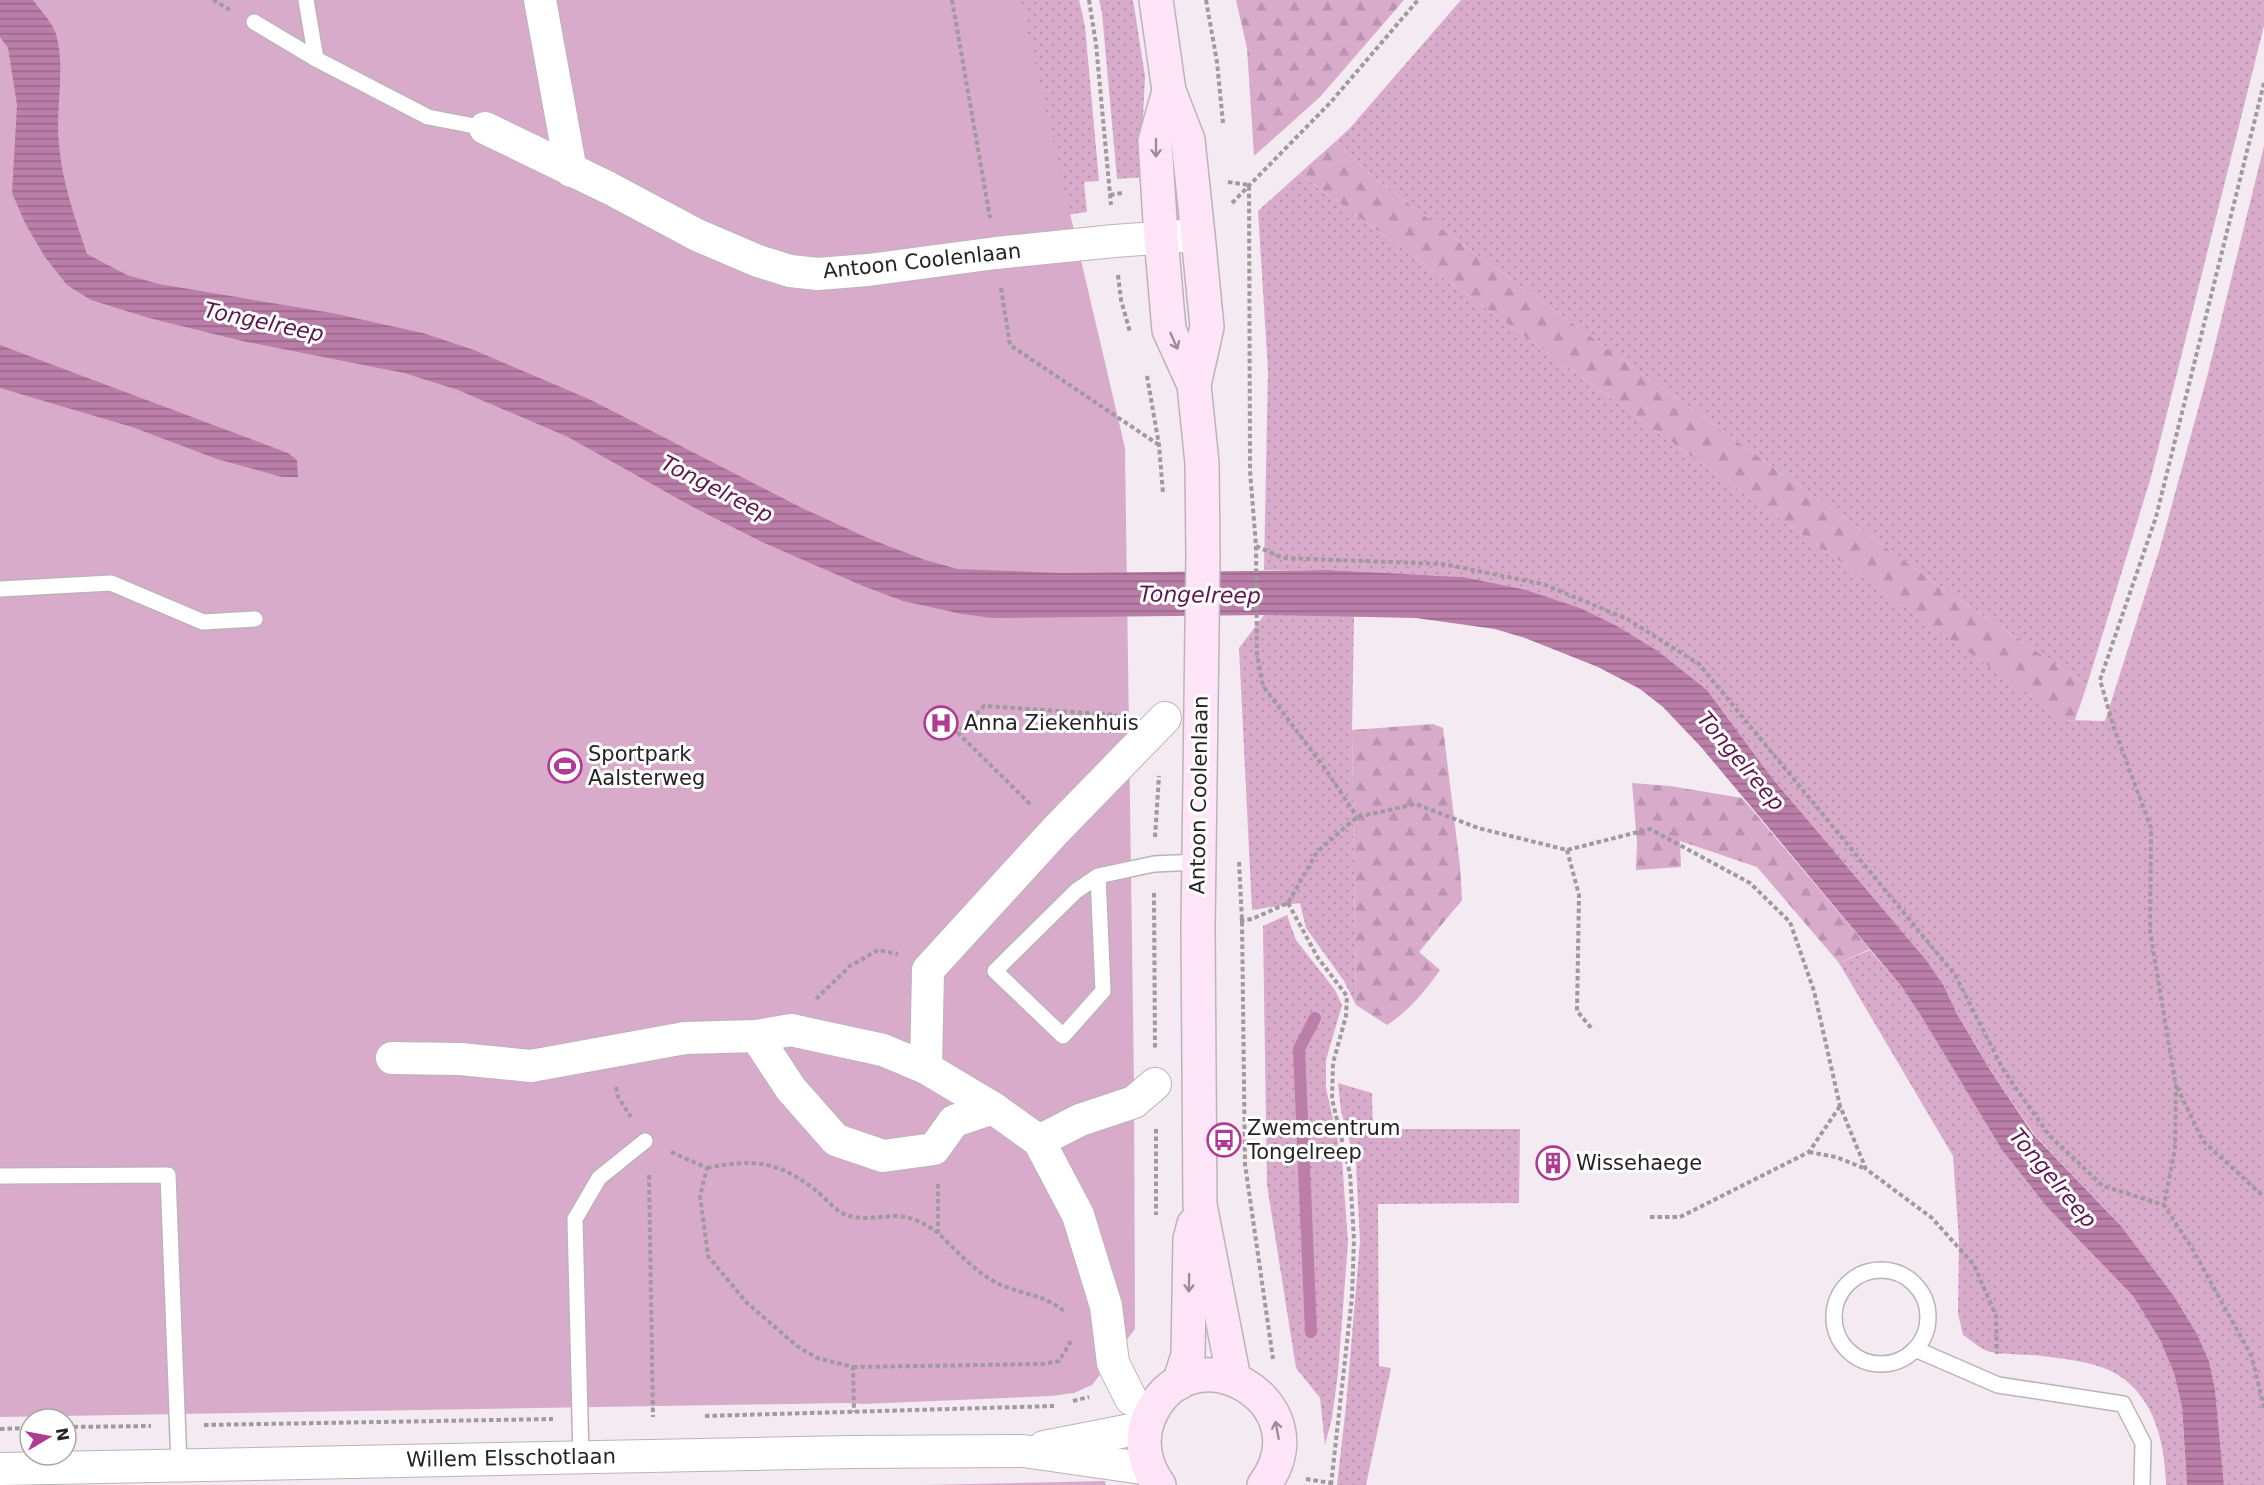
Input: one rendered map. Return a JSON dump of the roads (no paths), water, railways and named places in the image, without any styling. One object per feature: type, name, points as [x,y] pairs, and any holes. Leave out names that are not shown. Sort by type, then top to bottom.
[{"type":"main road","name":"Antoon Coolenlaan","points":[[1156,0],[1168,91],[1188,140],[1207,327],[1194,385],[1202,463],[1203,556],[1198,862],[1200,1205],[1234,1379]]},
{"type":"main road","name":"Antoon Coolenlaan","points":[[1168,91],[1155,141],[1169,330],[1194,385]]},
{"type":"main road","name":"Antoon Coolenlaan","points":[[1179,1383],[1188,1355],[1190,1239],[1200,1205]]},
{"type":"main road","points":[[1154,1477],[1143,1442],[1138,1413],[1152,1410],[1163,1395],[1179,1383],[1196,1377],[1216,1375],[1234,1379],[1253,1389],[1268,1404],[1276,1423],[1279,1444],[1276,1465],[1264,1485]]},
{"type":"street","points":[[540,0],[571,171]]},
{"type":"street","name":"Antoon Coolenlaan","points":[[485,128],[609,188],[698,235],[758,261],[790,271],[818,274],[868,270],[996,253],[1198,235]]},
{"type":"street","points":[[926,1068],[928,970],[1056,830],[1165,718]]},
{"type":"street","points":[[392,1058],[460,1059],[531,1066],[685,1038],[756,1036],[791,1030],[883,1050],[926,1068],[993,1108],[1039,1142],[1078,1215],[1106,1306],[1113,1363],[1138,1413]]},
{"type":"street","points":[[756,1036],[791,1089],[836,1140],[883,1156],[934,1149],[954,1121],[993,1108]]},
{"type":"street","points":[[1039,1142],[1080,1120],[1134,1102],[1155,1084]]},
{"type":"street","name":"Willem Elsschotlaan","points":[[1023,1451],[1138,1413]]},
{"type":"street","name":"Willem Elsschotlaan","points":[[0,1469],[850,1452],[1023,1451],[1154,1477]]},
{"type":"lane","points":[[306,0],[316,59]]},
{"type":"lane","points":[[254,22],[316,59],[428,117],[485,128]]},
{"type":"lane","points":[[0,589],[111,583],[203,622],[255,619]]},
{"type":"lane","points":[[1098,876],[1103,991],[1063,1036],[994,971],[1076,891],[1098,876],[1154,864],[1198,862]]},
{"type":"lane","points":[[581,1457],[575,1219],[599,1178],[645,1141]]},
{"type":"lane","points":[[0,1176],[168,1174],[179,1465]]},
{"type":"lane","points":[[1888,1270],[1902,1274],[1914,1282],[1928,1308],[1928,1323],[1923,1338],[1915,1349],[1902,1359],[1886,1364],[1870,1363],[1855,1356],[1840,1338],[1836,1330],[1834,1314],[1838,1298],[1847,1284],[1858,1276],[1872,1271],[1888,1270]]},
{"type":"lane","points":[[1915,1349],[1998,1385],[2123,1404],[2143,1443],[2142,1485]]},
{"type":"water","name":"Tongelreep","points":[[0,0],[33,0],[56,34],[60,61],[58,130],[66,186],[87,254],[127,275],[159,284],[332,313],[423,333],[474,350],[591,400],[802,508],[870,539],[925,560],[958,569],[1062,573],[1328,570],[1463,577],[1526,590],[1580,608],[1619,627],[1658,651],[1707,690],[1772,778],[1927,961],[1944,986],[1957,1014],[1990,1070],[2033,1134],[2121,1226],[2174,1296],[2197,1334],[2209,1361],[2215,1389],[2224,1485],[2187,1485],[2182,1407],[2174,1373],[2160,1340],[2133,1296],[2047,1207],[2002,1150],[1902,987],[1701,747],[1663,707],[1640,689],[1598,667],[1525,638],[1495,629],[1416,618],[1264,615],[992,618],[903,601],[762,542],[691,506],[568,437],[458,390],[404,373],[242,341],[149,318],[91,300],[67,285],[45,257],[26,225],[12,193],[17,105],[8,48],[0,37]]},
{"type":"water","points":[[0,345],[288,453],[297,460],[298,477],[282,477],[217,459],[132,427],[0,388]]},
{"type":"waterway","points":[[1311,1332],[1299,1049],[1315,1018]]},
{"type":"place","name":"Anna Ziekenhuis","points":[[941,723]]},
{"type":"place","name":"Sportpark Aalsterweg","points":[[565,766]]},
{"type":"place","name":"Zwemcentrum Tongelreep","points":[[1224,1140]]},
{"type":"place","name":"Wissehaege","points":[[1553,1163]]}]
